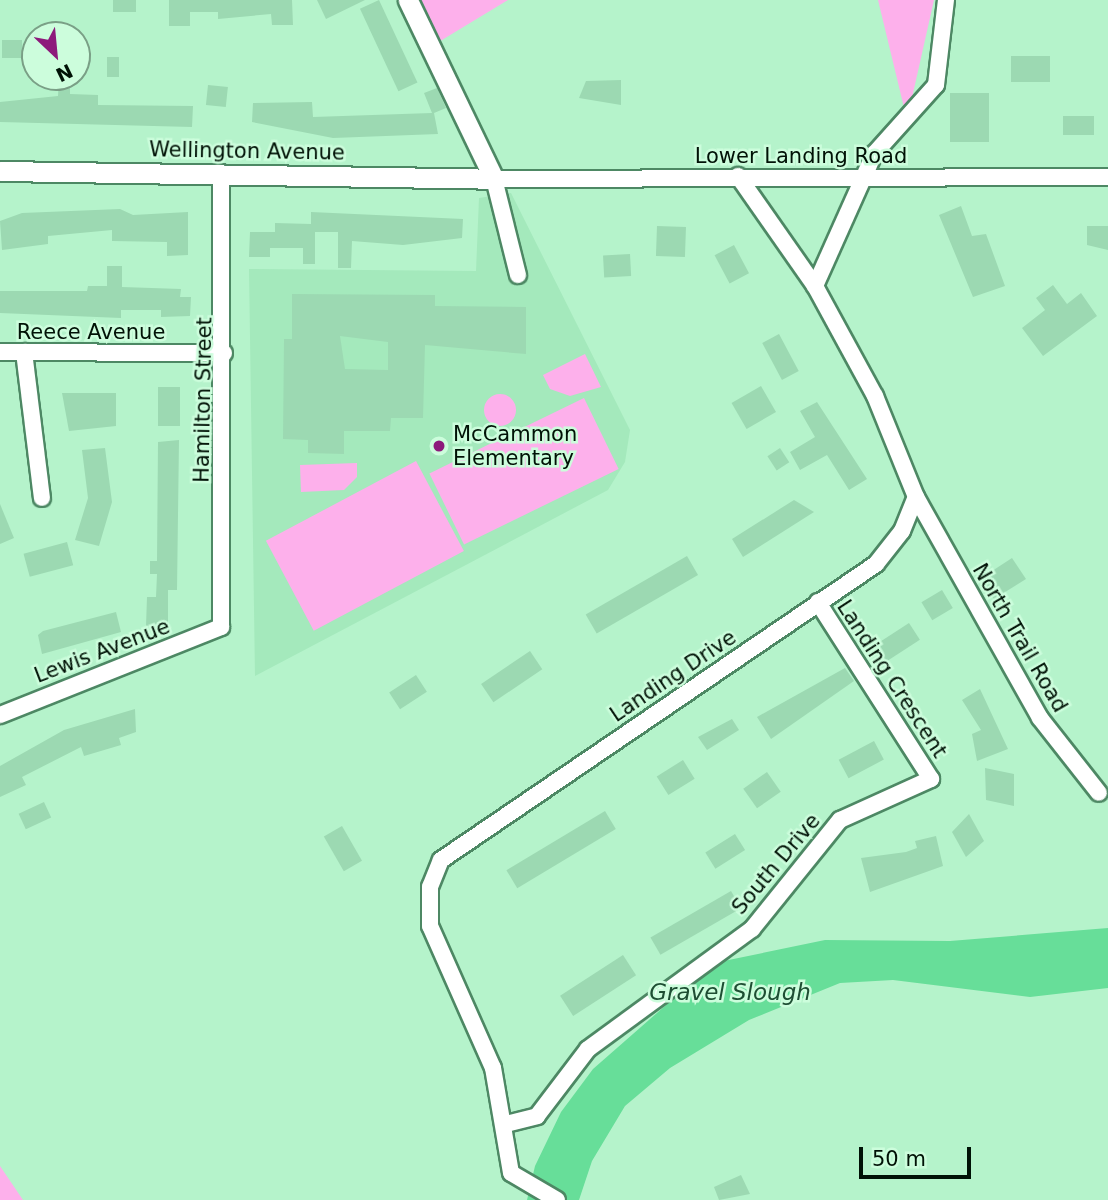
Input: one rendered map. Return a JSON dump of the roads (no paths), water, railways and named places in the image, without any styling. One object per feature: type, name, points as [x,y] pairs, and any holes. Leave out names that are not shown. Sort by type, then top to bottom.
[{"type":"street","points":[[408,0],[494,179],[518,275]]},
{"type":"street","points":[[815,286],[874,154],[936,85],[946,0]]},
{"type":"street","name":"Wellington Avenue","points":[[0,171],[494,179]]},
{"type":"street","name":"Hamilton Street","points":[[221,173],[224,354],[221,627]]},
{"type":"street","points":[[738,176],[815,286],[876,396],[916,497]]},
{"type":"street","name":"Lower Landing Road","points":[[494,179],[738,176],[1108,177]]},
{"type":"street","name":"Reece Avenue","points":[[0,352],[224,354]]},
{"type":"street","points":[[24,352],[43,498]]},
{"type":"street","name":"Landing Drive","points":[[556,1200],[511,1173],[506,1124],[493,1068],[430,926],[429,887],[442,860],[876,564],[902,531],[916,497]]},
{"type":"street","name":"North Trail Road","points":[[916,497],[1040,718],[1098,793]]},
{"type":"street","name":"Landing Crescent","points":[[818,602],[931,779]]},
{"type":"street","name":"Lewis Avenue","points":[[0,715],[221,627]]},
{"type":"street","name":"South Drive","points":[[506,1124],[537,1116],[588,1049],[752,929],[839,820],[931,779]]},
{"type":"water","name":"Gravel Slough","points":[[1108,928],[1108,988],[1030,997],[893,980],[840,983],[749,1020],[670,1068],[625,1106],[592,1161],[579,1200],[527,1200],[535,1166],[561,1112],[593,1069],[714,963],[825,940],[950,941]]},
{"type":"place","name":"McCammon Elementary","points":[[439,446]]}]
